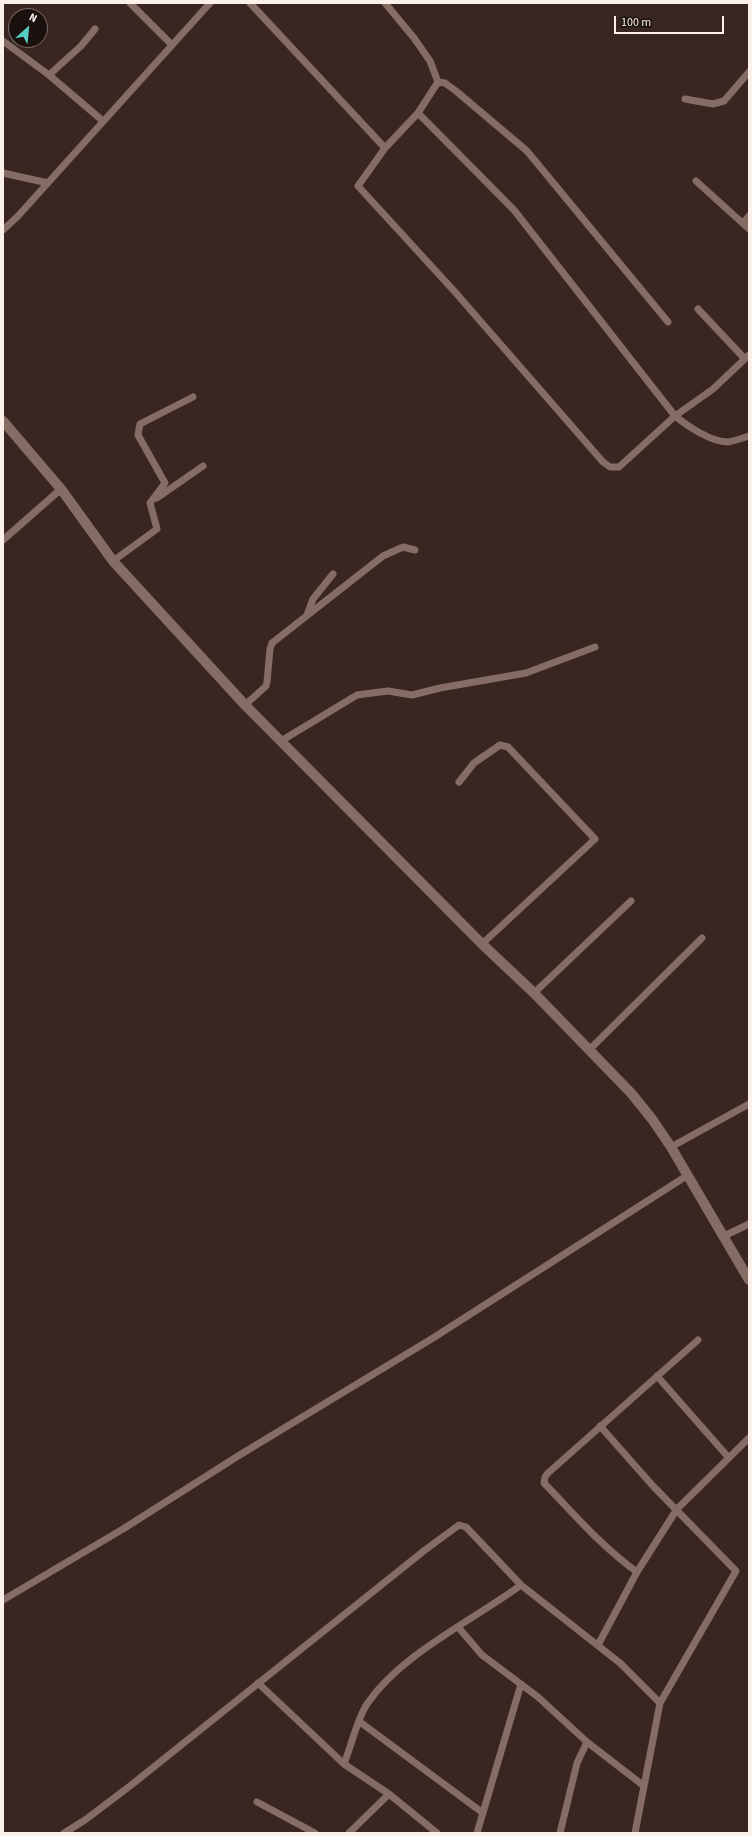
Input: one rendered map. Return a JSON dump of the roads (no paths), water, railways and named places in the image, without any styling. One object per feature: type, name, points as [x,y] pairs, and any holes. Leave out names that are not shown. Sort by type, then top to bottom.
[{"type":"main road","points":[[3,421],[61,489],[113,561],[245,705],[482,944],[534,993],[635,1098],[652,1119],[671,1147],[749,1280]]},
{"type":"street","points":[[130,3],[171,44]]},
{"type":"street","points":[[3,230],[48,183],[171,44],[210,3]]},
{"type":"street","points":[[250,3],[385,148]]},
{"type":"street","points":[[386,3],[430,61],[438,82]]},
{"type":"street","points":[[49,75],[81,46],[95,29]]},
{"type":"street","points":[[3,41],[49,75],[103,121]]},
{"type":"street","points":[[684,99],[713,104],[724,101],[749,72]]},
{"type":"street","points":[[438,82],[418,113],[385,148],[358,186],[455,292],[603,462],[610,467],[619,467],[675,416],[713,389],[747,357],[698,309]]},
{"type":"street","points":[[438,82],[445,83],[456,90],[527,151],[668,322]]},
{"type":"street","points":[[418,113],[514,210],[675,416],[686,425],[717,440],[728,442],[749,436]]},
{"type":"street","points":[[3,173],[48,183]]},
{"type":"street","points":[[696,181],[749,229]]},
{"type":"street","points":[[743,223],[749,216]]},
{"type":"street","points":[[150,503],[165,483],[138,435],[140,424],[193,397]]},
{"type":"street","points":[[150,503],[203,466]]},
{"type":"street","points":[[3,540],[61,489]]},
{"type":"street","points":[[113,561],[157,529],[150,503]]},
{"type":"street","points":[[245,705],[266,686],[272,643],[383,556],[403,547],[415,550]]},
{"type":"street","points":[[307,616],[313,600],[333,574]]},
{"type":"street","points":[[281,741],[357,695],[388,691],[412,695],[440,688],[526,674],[595,647]]},
{"type":"street","points":[[459,782],[474,763],[500,745],[504,745],[508,747],[595,839],[482,944]]},
{"type":"street","points":[[534,993],[632,901]]},
{"type":"street","points":[[589,1050],[702,938]]},
{"type":"street","points":[[671,1147],[749,1104]]},
{"type":"street","points":[[3,1600],[123,1529],[238,1456],[433,1338],[688,1175]]},
{"type":"street","points":[[724,1236],[749,1224]]},
{"type":"street","points":[[637,1572],[601,1543],[544,1483],[545,1477],[600,1426],[698,1340]]},
{"type":"street","points":[[657,1376],[729,1458]]},
{"type":"street","points":[[600,1426],[653,1486],[736,1571],[660,1702],[635,1833]]},
{"type":"street","points":[[598,1646],[637,1572],[677,1509],[749,1438]]},
{"type":"street","points":[[64,1833],[85,1820],[130,1786],[456,1526],[462,1525],[466,1527],[521,1585],[620,1663],[660,1702]]},
{"type":"street","points":[[344,1764],[366,1706],[382,1685],[437,1639],[458,1627],[521,1585]]},
{"type":"street","points":[[458,1627],[482,1655],[538,1697],[587,1742],[644,1786]]},
{"type":"street","points":[[258,1683],[344,1764],[389,1794],[437,1833]]},
{"type":"street","points":[[477,1833],[521,1684]]},
{"type":"street","points":[[360,1722],[483,1813]]},
{"type":"street","points":[[560,1833],[577,1763],[587,1742]]},
{"type":"street","points":[[350,1833],[389,1794]]},
{"type":"street","points":[[256,1802],[289,1821],[315,1833]]}]
